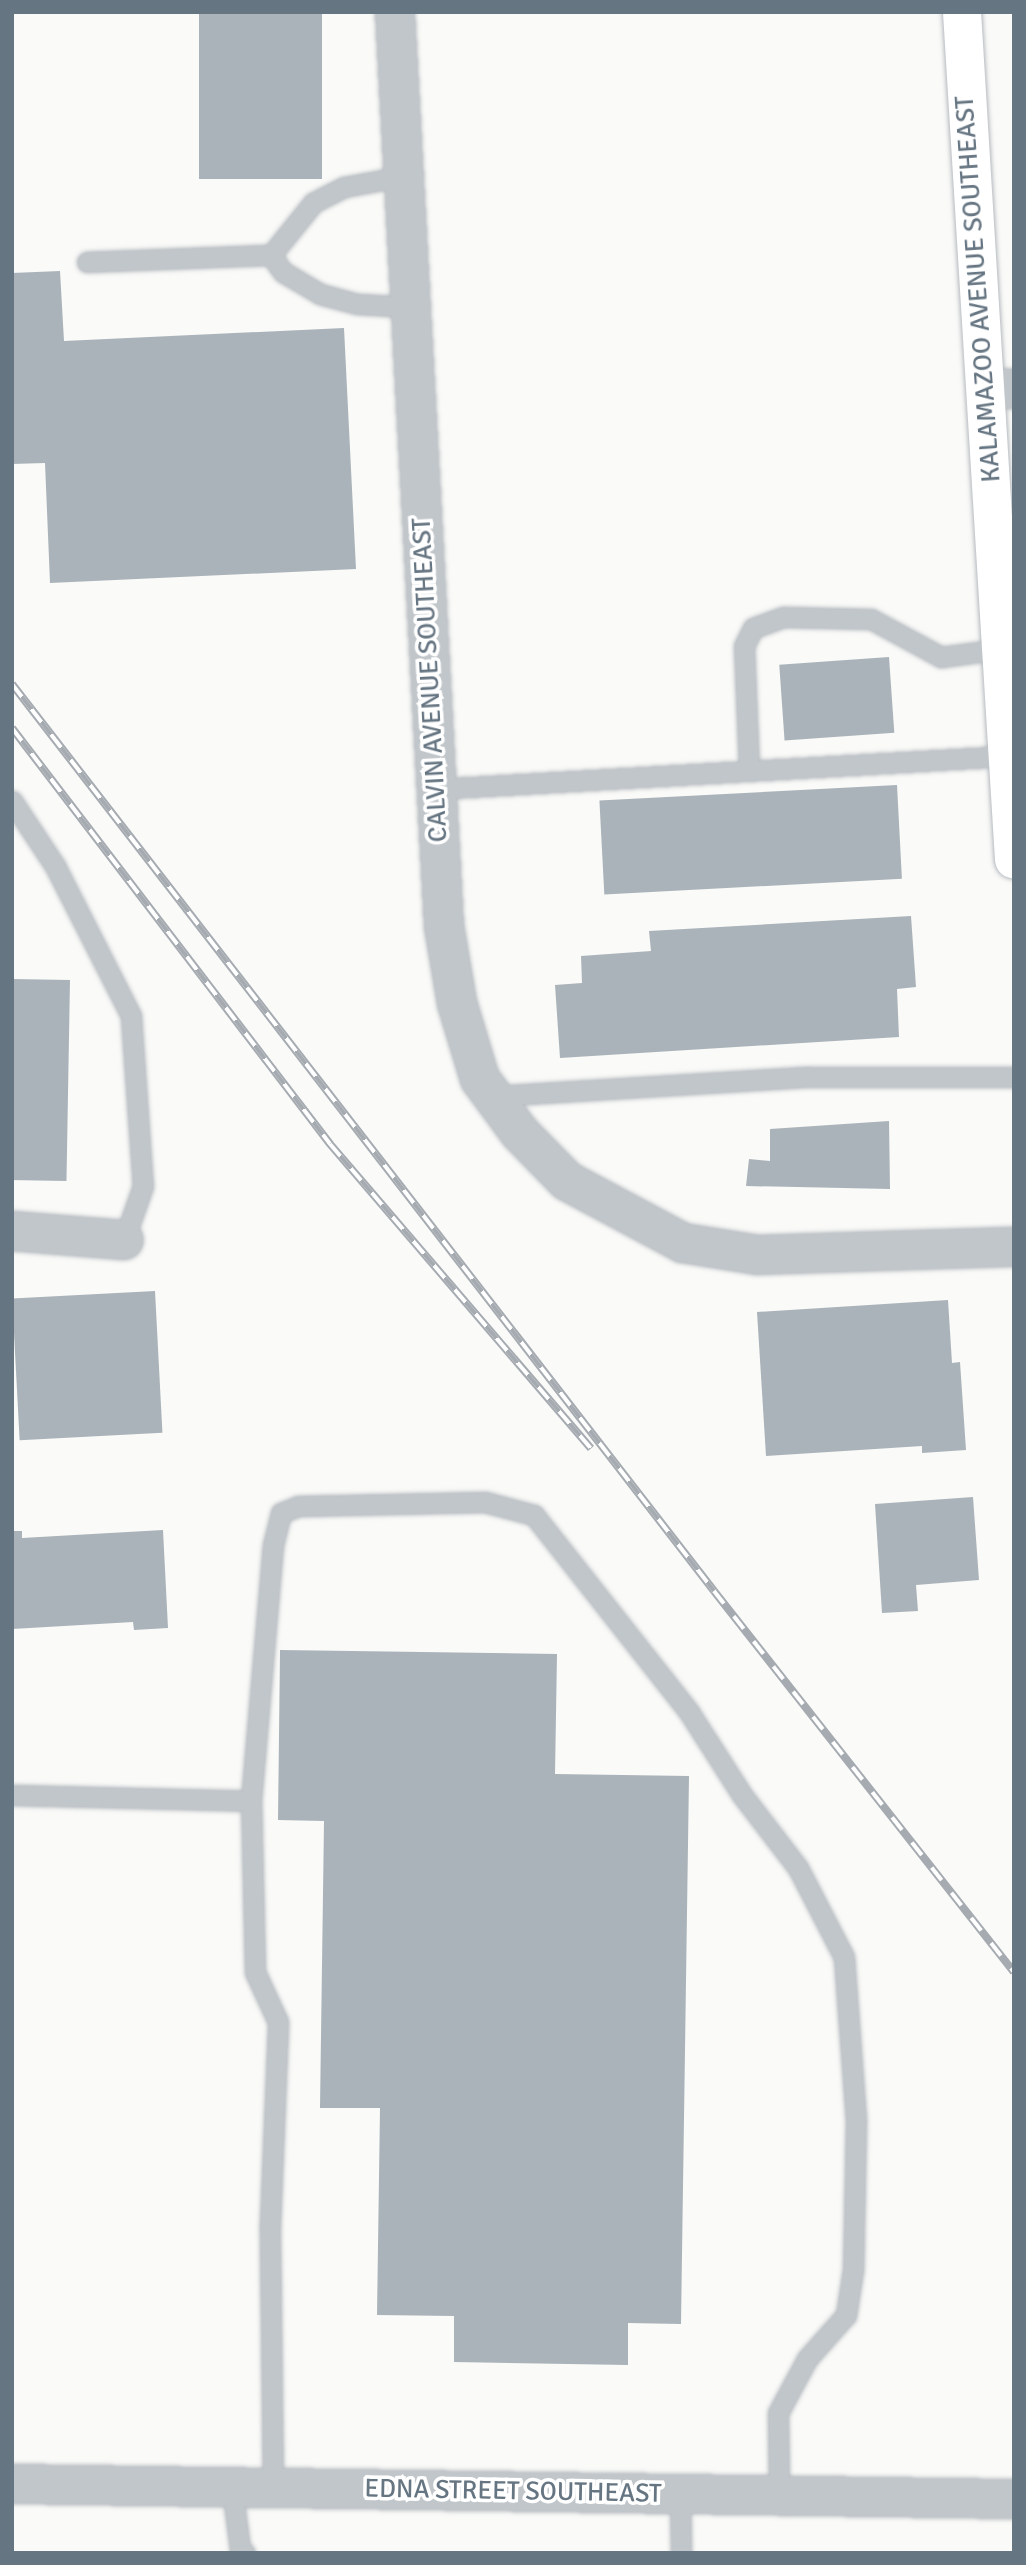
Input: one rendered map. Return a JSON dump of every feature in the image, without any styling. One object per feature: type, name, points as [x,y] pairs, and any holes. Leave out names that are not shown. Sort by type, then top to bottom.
[{"type":"main road","name":"KALAMAZOO AVENUE SOUTHEAST","points":[[962,12],[1000,388],[1001,649],[1014,859]]},
{"type":"street","name":"CALVIN AVENUE SOUTHEAST","points":[[395,12],[444,926],[457,1003],[480,1079],[520,1133],[567,1181],[683,1242],[758,1255],[1014,1247]]},
{"type":"street","points":[[12,1231],[124,1240]]},
{"type":"street","name":"EDNA STREET SOUTHEAST","points":[[12,2484],[1014,2499]]},
{"type":"lane","points":[[87,262],[271,255],[313,203],[344,187],[404,176]]},
{"type":"lane","points":[[271,255],[283,272],[320,294],[358,304],[411,307]]},
{"type":"lane","points":[[749,770],[744,646],[753,628],[783,617],[847,617],[890,625],[941,657],[1001,649]]},
{"type":"lane","points":[[435,789],[1008,756]]},
{"type":"lane","points":[[12,801],[55,866],[131,1016],[143,1186],[124,1240]]},
{"type":"lane","points":[[493,1096],[808,1077],[1014,1077]]},
{"type":"lane","points":[[273,2488],[270,2224],[278,2022],[254,1972],[251,1801],[273,1545],[281,1513],[298,1506],[485,1502],[534,1515],[689,1712],[742,1795],[798,1868],[844,1957],[856,2120],[853,2270],[846,2315],[807,2359],[778,2413],[779,2495]]},
{"type":"lane","points":[[12,1795],[251,1801]]},
{"type":"lane","points":[[232,2488],[240,2549],[245,2553]]},
{"type":"lane","points":[[680,2494],[681,2553]]},
{"type":"building","points":[[199,12],[322,12],[322,179],[199,179]]},
{"type":"building","points":[[60,271],[64,341],[344,328],[356,569],[50,583],[45,463],[12,464],[12,273]]},
{"type":"building","points":[[889,657],[894,733],[785,740],[779,665]]},
{"type":"building","points":[[897,785],[902,879],[604,894],[599,801]]},
{"type":"building","points":[[911,916],[916,987],[897,989],[899,1037],[560,1058],[555,985],[582,983],[581,956],[651,951],[649,931]]},
{"type":"building","points":[[12,979],[70,980],[66,1181],[12,1180]]},
{"type":"building","points":[[889,1121],[890,1189],[746,1186],[749,1159],[770,1161],[770,1129]]},
{"type":"building","points":[[155,1291],[162,1433],[20,1440],[12,1298]]},
{"type":"building","points":[[948,1300],[952,1363],[960,1362],[966,1450],[922,1453],[922,1446],[766,1456],[757,1312]]},
{"type":"building","points":[[973,1497],[979,1580],[916,1585],[918,1611],[882,1613],[875,1504]]},
{"type":"building","points":[[163,1530],[168,1628],[134,1630],[133,1622],[12,1629],[12,1531],[22,1531],[22,1538]]},
{"type":"building","points":[[280,1650],[557,1654],[555,1774],[689,1776],[681,2324],[628,2323],[628,2365],[454,2362],[454,2316],[377,2315],[380,2108],[320,2108],[324,1821],[278,1820]]},
{"type":"railway","points":[[12,684],[714,1591],[1014,1972]]},
{"type":"railway","points":[[12,728],[330,1144],[591,1448]]}]
